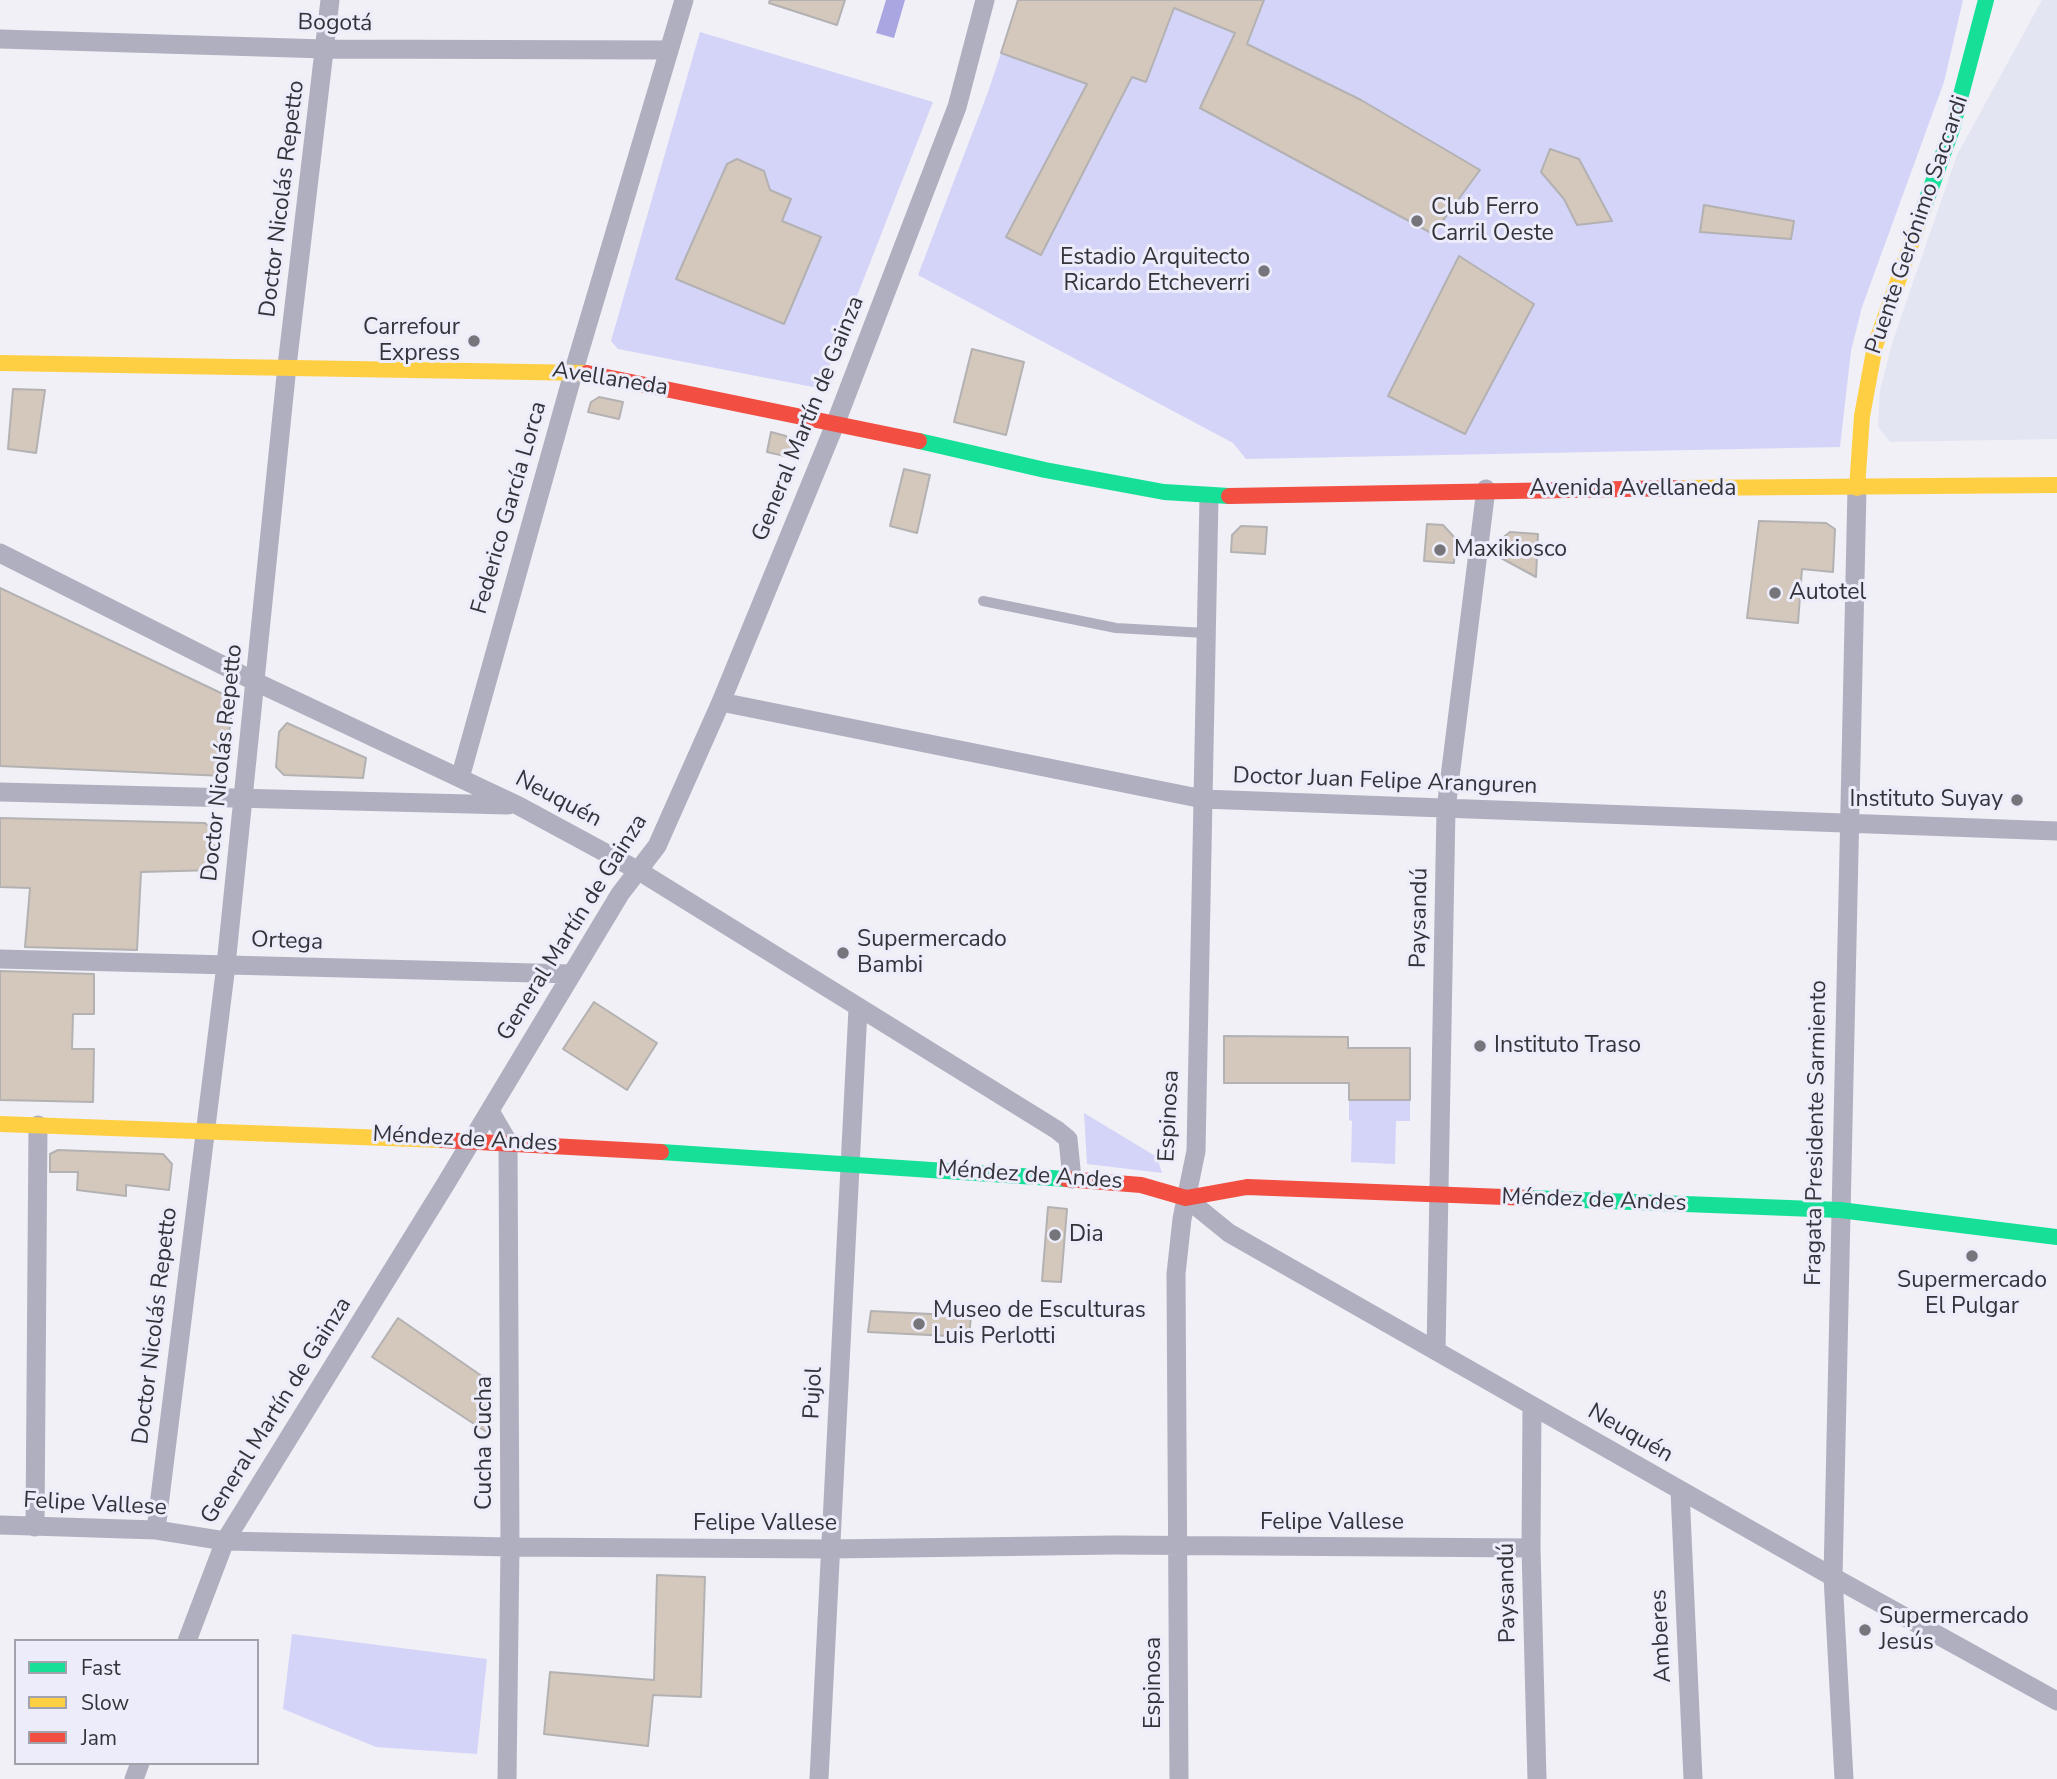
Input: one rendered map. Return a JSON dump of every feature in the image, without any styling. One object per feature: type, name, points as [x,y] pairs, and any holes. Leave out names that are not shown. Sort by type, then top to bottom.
[{"type":"street","name":"Doctor Nicolás Repetto","points":[[156,1530],[226,965],[287,366],[330,0]]},
{"type":"street","name":"Federico García Lorca","points":[[669,50],[664,31],[673,0]]},
{"type":"street","name":"Federico García Lorca","points":[[460,778],[574,370],[684,0]]},
{"type":"street","name":"Federico García Lorca","points":[[669,50],[685,37],[696,0]]},
{"type":"street","name":"General Martín de Gainza","points":[[188,1639],[225,1541],[490,1111],[620,894],[657,846],[721,702],[836,422],[957,107],[985,0]]},
{"type":"street","name":"Puente Gerónimo Saccardi","points":[[1857,488],[1867,380],[1875,346],[1941,165],[1966,82],[1986,0]]},
{"type":"street","name":"Bogotá","points":[[0,39],[325,49],[669,50]]},
{"type":"street","name":"Avellaneda","points":[[0,363],[574,370],[836,422],[1045,470],[1164,492],[1209,497]]},
{"type":"street","name":"Avenida Avellaneda","points":[[1209,497],[1486,489],[2057,485]]},
{"type":"street","name":"Fragata Presidente Sarmiento","points":[[1844,1779],[1833,1577],[1857,488]]},
{"type":"street","name":"Paysandú","points":[[1436,1351],[1446,809],[1486,489]]},
{"type":"street","name":"Espinosa","points":[[1179,1779],[1176,1274],[1186,1198],[1196,1151],[1209,497]]},
{"type":"street","name":"Neuquén","points":[[0,553],[256,682],[519,806],[639,871],[1068,1139],[1072,1179]]},
{"type":"street","name":"Doctor Juan Felipe Aranguren","points":[[721,702],[1203,799],[2057,831]]},
{"type":"street","points":[[0,792],[519,806]]},
{"type":"street","name":"Ortega","points":[[0,959],[572,974]]},
{"type":"street","name":"Pujol","points":[[819,1779],[858,1009]]},
{"type":"street","name":"Cucha Cucha","points":[[490,1111],[508,1142],[510,1547],[507,1779]]},
{"type":"street","name":"Méndez de Andes","points":[[0,1124],[206,1128],[472,1140],[850,1163],[1141,1185],[1186,1198],[1247,1187],[1840,1210],[2057,1237]]},
{"type":"street","points":[[35,1527],[38,1125]]},
{"type":"street","name":"Neuquén","points":[[1186,1198],[1229,1233],[1680,1491],[2057,1701]]},
{"type":"street","name":"Paysandú","points":[[1532,1406],[1531,1549],[1537,1779]]},
{"type":"street","name":"Amberes","points":[[1680,1491],[1693,1779]]},
{"type":"street","name":"Felipe Vallese","points":[[0,1525],[156,1530],[225,1541],[510,1547],[1531,1549]]},
{"type":"lane","points":[[983,601],[1116,628],[1205,633]]},
{"type":"shaded area","points":[[886,0],[905,0],[894,38],[876,33]]},
{"type":"shaded area","name":"Club Ferro Carril Oeste","points":[[1019,0],[1963,0],[1944,82],[1862,307],[1851,351],[1840,447],[1246,459],[1233,443],[918,275],[988,92]]},
{"type":"shaded area","points":[[2042,0],[2057,0],[2057,439],[1890,442],[1878,427],[1880,390],[1893,340],[1957,155]]},
{"type":"shaded area","points":[[700,32],[933,102],[824,380],[818,388],[618,349],[611,341]]},
{"type":"shaded area","points":[[1349,1100],[1410,1100],[1410,1121],[1396,1121],[1395,1164],[1351,1162],[1352,1121],[1349,1120]]},
{"type":"shaded area","points":[[1084,1113],[1157,1157],[1162,1173],[1087,1164]]},
{"type":"shaded area","points":[[292,1634],[487,1659],[477,1754],[376,1747],[283,1709]]},
{"type":"building","points":[[770,0],[845,0],[837,25],[769,3]]},
{"type":"building","points":[[1018,0],[1264,0],[1247,44],[1361,100],[1480,170],[1433,234],[1200,108],[1235,33],[1174,8],[1146,82],[1132,77],[1041,255],[1006,237],[1087,84],[1001,53]]},
{"type":"building","points":[[1550,149],[1579,159],[1612,221],[1577,225],[1564,199],[1541,172]]},
{"type":"building","points":[[737,159],[764,171],[770,190],[791,199],[782,221],[821,237],[784,324],[676,279],[727,164]]},
{"type":"building","points":[[1704,205],[1794,221],[1791,239],[1700,232]]},
{"type":"building","points":[[1459,256],[1534,304],[1465,434],[1388,396]]},
{"type":"building","points":[[972,349],[1024,362],[1006,435],[954,422]]},
{"type":"building","points":[[13,389],[45,390],[36,453],[8,449]]},
{"type":"building","points":[[599,397],[623,402],[619,419],[588,412],[591,402]]},
{"type":"building","points":[[771,432],[786,436],[792,446],[789,457],[767,452]]},
{"type":"building","points":[[904,469],[930,475],[917,533],[890,526]]},
{"type":"building","name":"Autotel","points":[[1759,521],[1826,523],[1835,529],[1833,572],[1802,569],[1798,623],[1747,618]]},
{"type":"building","name":"Maxikiosco","points":[[1427,524],[1443,525],[1455,538],[1454,563],[1424,561]]},
{"type":"building","points":[[1241,526],[1267,527],[1265,554],[1231,552],[1232,535]]},
{"type":"building","points":[[1510,532],[1538,534],[1536,577],[1501,558],[1501,539]]},
{"type":"building","points":[[0,588],[223,694],[232,708],[224,776],[0,766]]},
{"type":"building","points":[[287,723],[366,758],[363,778],[284,775],[276,767],[279,732]]},
{"type":"building","points":[[0,818],[205,823],[219,837],[216,870],[141,872],[137,950],[25,947],[30,888],[0,887]]},
{"type":"building","points":[[0,971],[94,974],[94,1014],[73,1014],[72,1049],[94,1049],[93,1102],[0,1100]]},
{"type":"building","points":[[594,1002],[657,1043],[627,1090],[563,1049]]},
{"type":"building","points":[[1224,1036],[1348,1037],[1348,1048],[1410,1048],[1410,1100],[1349,1100],[1349,1083],[1224,1083]]},
{"type":"building","points":[[58,1150],[163,1154],[172,1164],[169,1190],[126,1185],[126,1196],[77,1190],[78,1172],[50,1172],[50,1154]]},
{"type":"building","name":"Dia","points":[[1048,1207],[1067,1209],[1061,1282],[1042,1281]]},
{"type":"building","name":"Museo de Esculturas Luis Perlotti","points":[[871,1311],[971,1316],[969,1337],[868,1332]]},
{"type":"building","points":[[398,1318],[489,1381],[488,1433],[372,1357]]},
{"type":"building","points":[[657,1575],[705,1577],[701,1697],[653,1695],[648,1746],[544,1734],[550,1672],[654,1680]]},
{"type":"traffic: fast","points":[[1923,210],[1952,129],[1986,0]]},
{"type":"traffic: fast","points":[[919,441],[1045,470],[1164,492],[1229,496]]},
{"type":"traffic: fast","points":[[661,1152],[1066,1179]]},
{"type":"traffic: fast","points":[[1530,1198],[1840,1210],[2057,1237]]},
{"type":"traffic: slow","points":[[1857,488],[1862,416],[1875,346],[1923,210]]},
{"type":"traffic: slow","points":[[0,363],[587,373]]},
{"type":"traffic: slow","points":[[1680,488],[2057,485]]},
{"type":"traffic: slow","points":[[0,1124],[442,1140]]},
{"type":"traffic: jam","points":[[587,373],[919,441]]},
{"type":"traffic: jam","points":[[1229,496],[1680,488]]},
{"type":"traffic: jam","points":[[442,1140],[661,1152]]},
{"type":"traffic: jam","points":[[1066,1179],[1141,1185],[1186,1198],[1247,1187],[1530,1198]]},
{"type":"place","name":"Club Ferro Carril Oeste","points":[[1417,221]]},
{"type":"place","name":"Estadio Arquitecto Ricardo Etcheverri","points":[[1264,271]]},
{"type":"place","name":"Carrefour Express","points":[[474,341]]},
{"type":"place","name":"Maxikiosco","points":[[1440,550]]},
{"type":"place","name":"Autotel","points":[[1775,593]]},
{"type":"place","name":"Instituto Suyay","points":[[2017,800]]},
{"type":"place","name":"Supermercado Bambi","points":[[843,953]]},
{"type":"place","name":"Instituto Traso","points":[[1480,1046]]},
{"type":"place","name":"Dia","points":[[1055,1235]]},
{"type":"place","name":"Supermercado El Pulgar","points":[[1972,1256]]},
{"type":"place","name":"Museo de Esculturas Luis Perlotti","points":[[919,1324]]},
{"type":"place","name":"Supermercado Jesús","points":[[1865,1630]]}]
